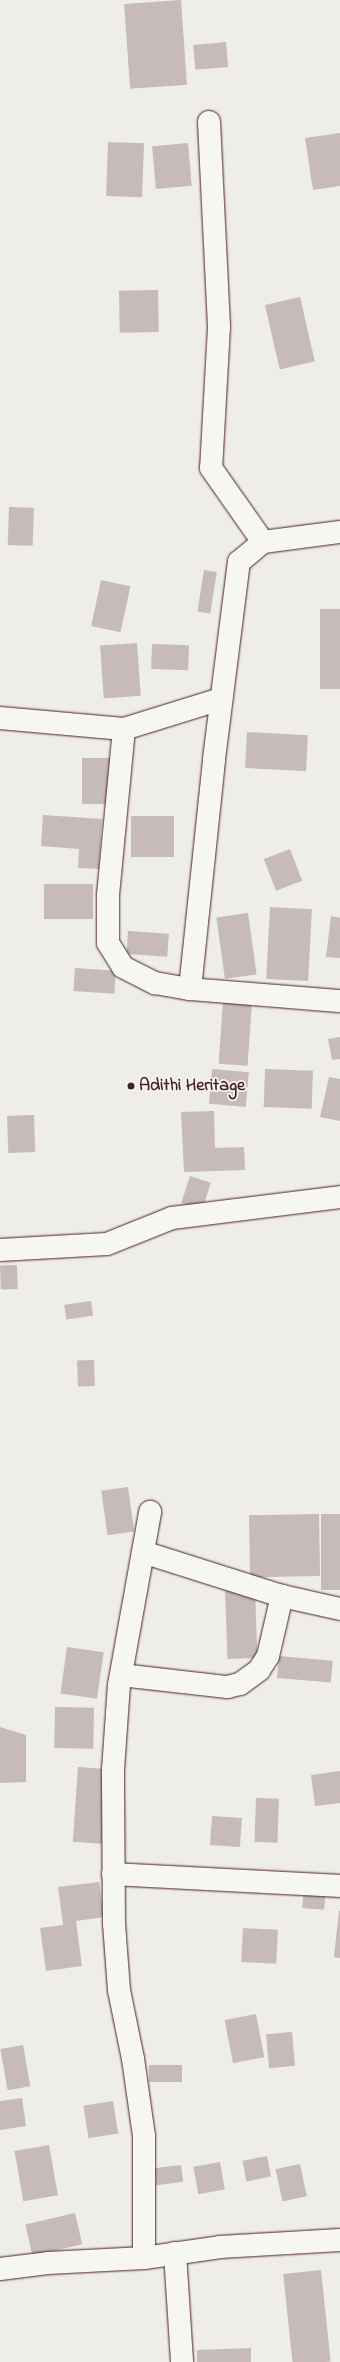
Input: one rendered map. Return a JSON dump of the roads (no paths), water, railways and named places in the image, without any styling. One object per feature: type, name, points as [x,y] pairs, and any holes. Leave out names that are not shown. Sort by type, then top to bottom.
[{"type":"street","points":[[209,122],[219,327],[211,468],[263,542]]},
{"type":"street","points":[[190,989],[222,699],[239,562],[263,542],[340,532]]},
{"type":"street","points":[[0,718],[124,729],[222,699]]},
{"type":"street","points":[[124,729],[108,895],[108,943],[123,967],[155,983],[190,989],[340,1001]]},
{"type":"street","points":[[0,1250],[107,1244],[172,1218],[340,1198]]},
{"type":"street","points":[[144,2258],[144,2136],[133,2059],[119,1990],[113,1874],[113,1770],[121,1675],[150,1512]]},
{"type":"street","points":[[143,1552],[282,1596],[340,1609]]},
{"type":"street","points":[[121,1675],[227,1687],[240,1684],[259,1670],[268,1656],[282,1596]]},
{"type":"street","points":[[113,1874],[340,1886]]},
{"type":"street","points":[[0,2269],[48,2263],[144,2258],[220,2247],[340,2240]]},
{"type":"street","points":[[175,2253],[182,2362]]},
{"type":"place","name":"Adithi Heritage","points":[[131,1086]]}]
